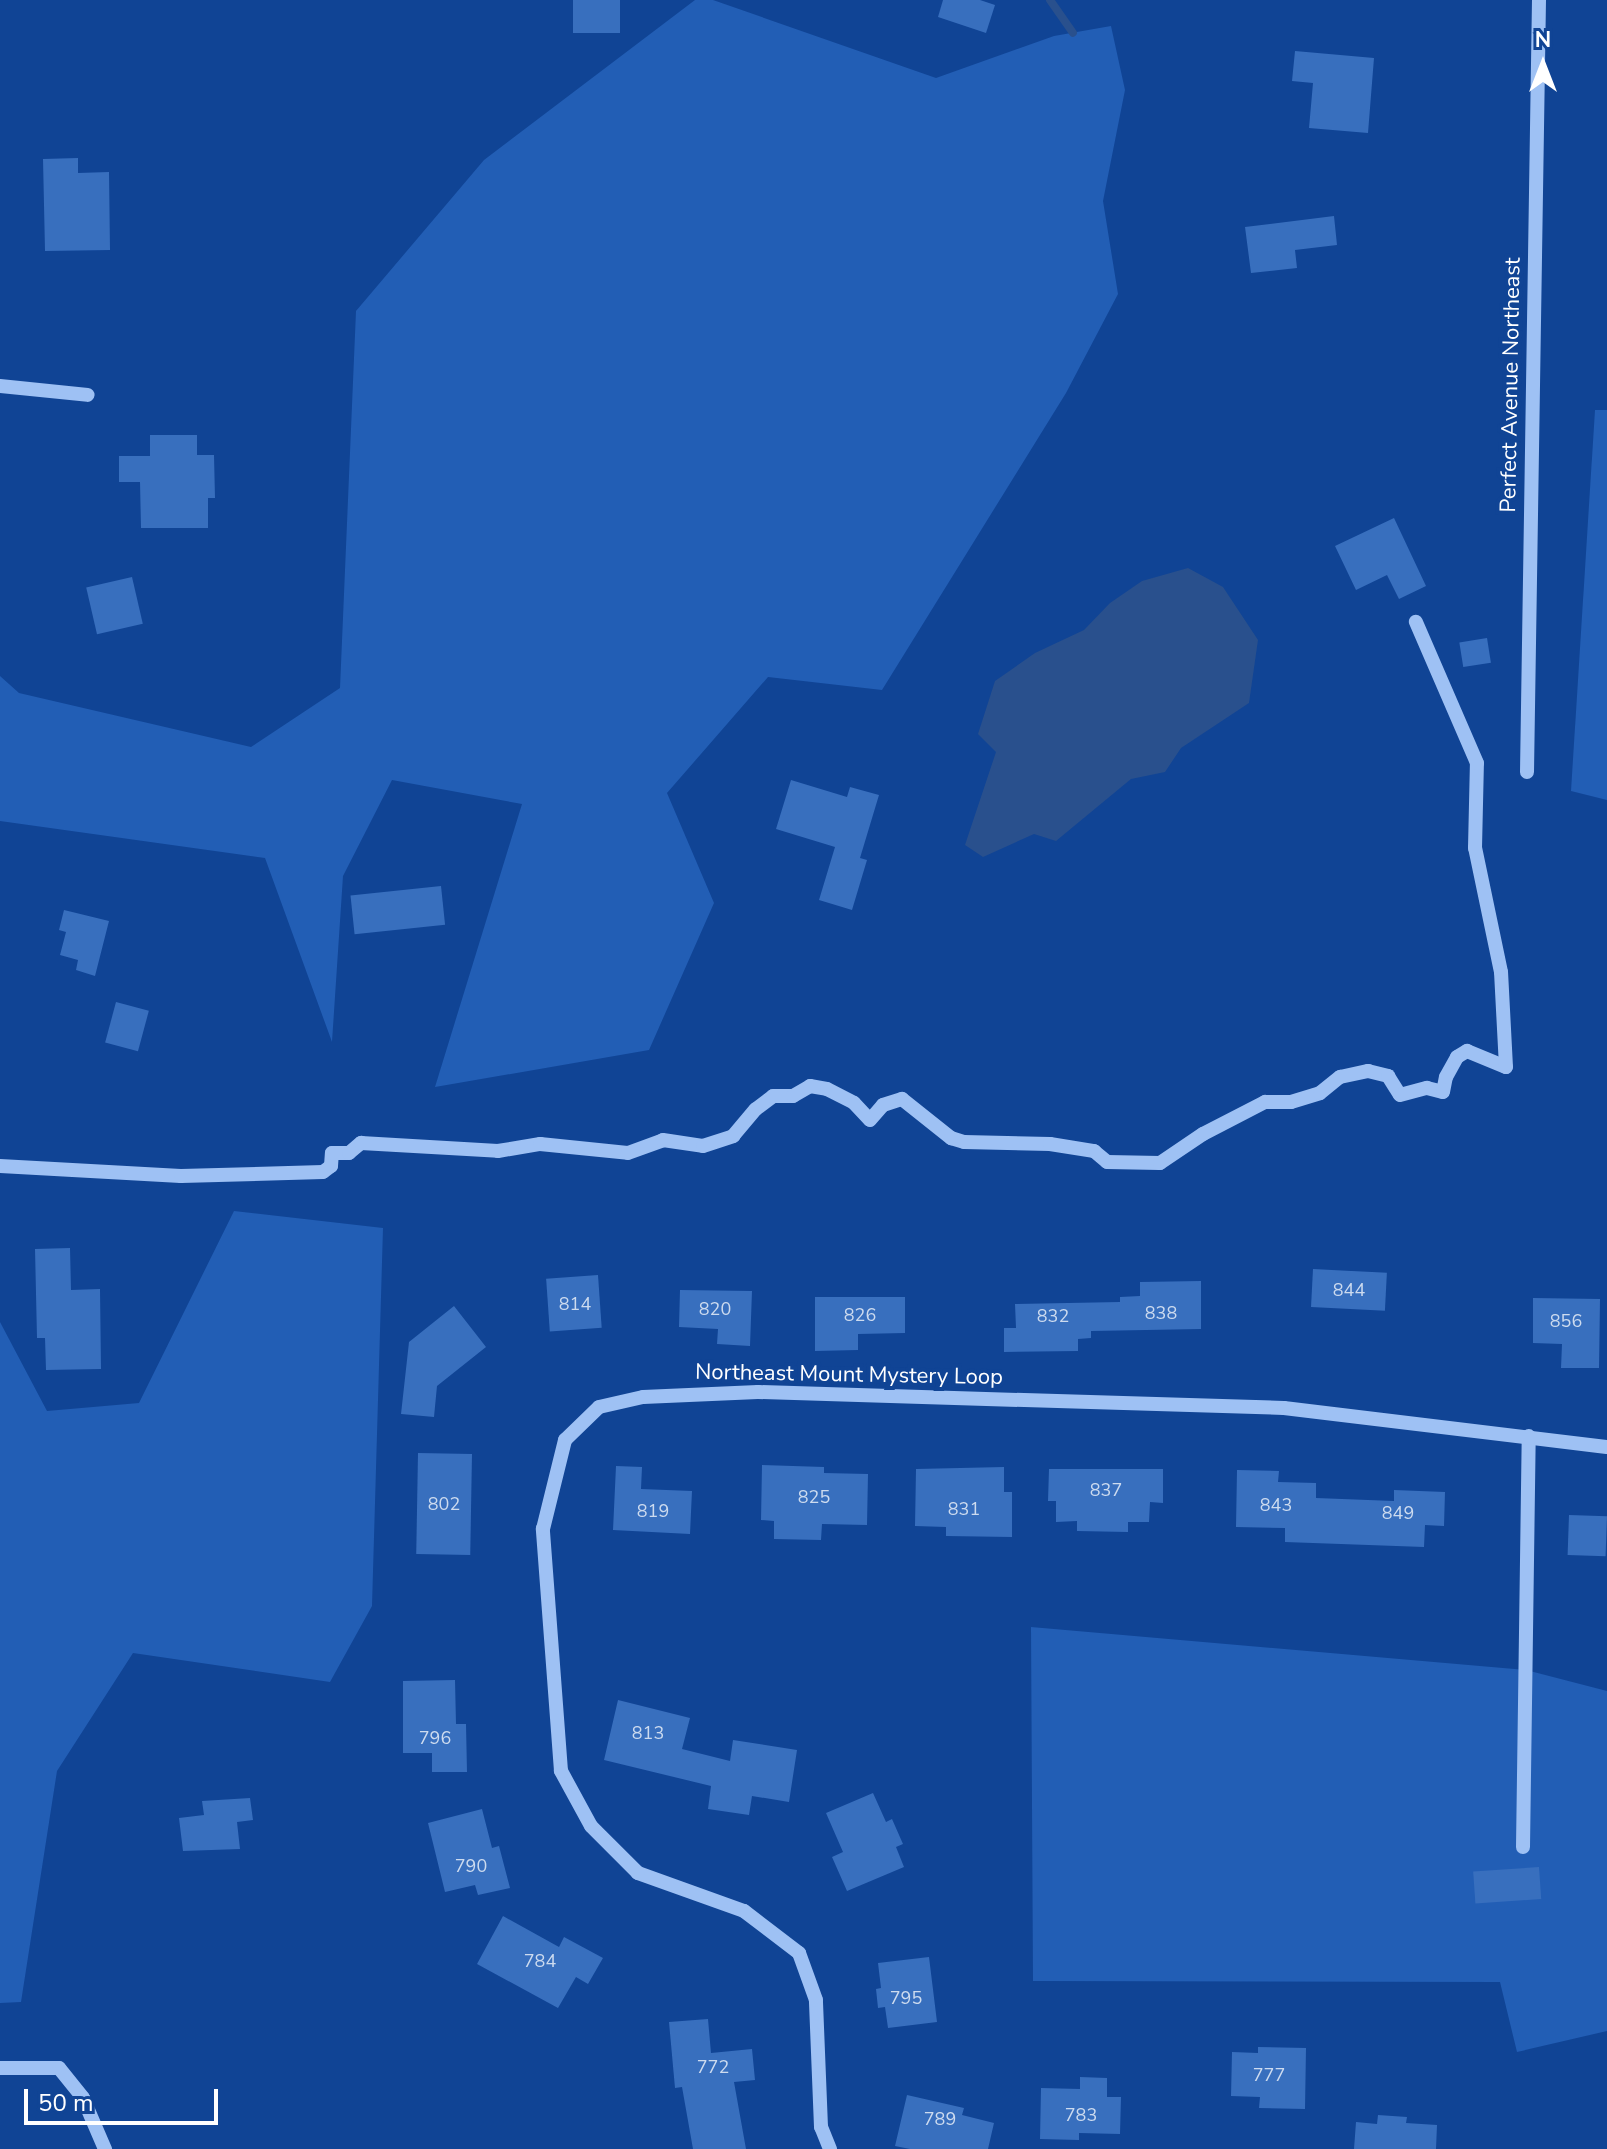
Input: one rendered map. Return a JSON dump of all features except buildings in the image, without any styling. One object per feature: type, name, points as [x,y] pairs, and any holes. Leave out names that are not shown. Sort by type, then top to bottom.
[{"type":"street","name":"Perfect Avenue Northeast","points":[[1527,772],[1539,0]]},
{"type":"street","points":[[0,386],[88,395]]},
{"type":"street","points":[[0,1166],[181,1176],[323,1172],[331,1166],[332,1153],[349,1153],[361,1143],[498,1151],[540,1144],[628,1153],[663,1140],[703,1146],[733,1136],[756,1109],[773,1096],[793,1096],[810,1086],[827,1089],[854,1103],[870,1120],[883,1105],[902,1099],[951,1138],[964,1142],[1050,1144],[1094,1151],[1107,1162],[1160,1163],[1203,1134],[1265,1102],[1291,1102],[1320,1093],[1340,1077],[1368,1071],[1388,1076],[1400,1095],[1427,1088],[1443,1092],[1457,1057],[1467,1051],[1506,1067],[1497,950],[1475,848],[1477,763],[1416,622]]},
{"type":"street","name":"Northeast Mount Mystery Loop","points":[[830,2149],[821,2127],[816,2000],[799,1953],[744,1911],[638,1873],[591,1826],[561,1771],[543,1529],[565,1440],[599,1407],[643,1397],[758,1392],[1284,1408],[1607,1447]]},
{"type":"street","points":[[1523,1847],[1529,1436]]},
{"type":"street","points":[[0,2068],[59,2068],[83,2098],[105,2149]]},
{"type":"shaded area","points":[[695,0],[713,0],[936,78],[1054,36],[1111,26],[1125,90],[1103,201],[1118,294],[1066,393],[882,690],[768,677],[667,793],[714,903],[649,1050],[435,1087],[522,804],[392,780],[343,876],[332,1042],[265,858],[0,821],[0,676],[19,693],[251,747],[340,688],[356,311],[484,160]]},
{"type":"shaded area","points":[[1595,410],[1607,410],[1607,800],[1571,791]]},
{"type":"shaded area","points":[[1188,568],[1223,587],[1258,640],[1249,703],[1181,748],[1165,772],[1131,779],[1056,841],[1034,834],[983,857],[965,845],[996,752],[978,734],[995,681],[1035,653],[1084,630],[1110,603],[1142,581]]},
{"type":"shaded area","points":[[234,1211],[383,1228],[372,1606],[330,1682],[133,1653],[57,1771],[21,2002],[0,2003],[0,1322],[47,1411],[139,1403]]},
{"type":"shaded area","points":[[1031,1627],[1526,1670],[1607,1691],[1607,2031],[1517,2052],[1500,1982],[1033,1981]]},
{"type":"waterway","points":[[1050,0],[1073,33]]}]
